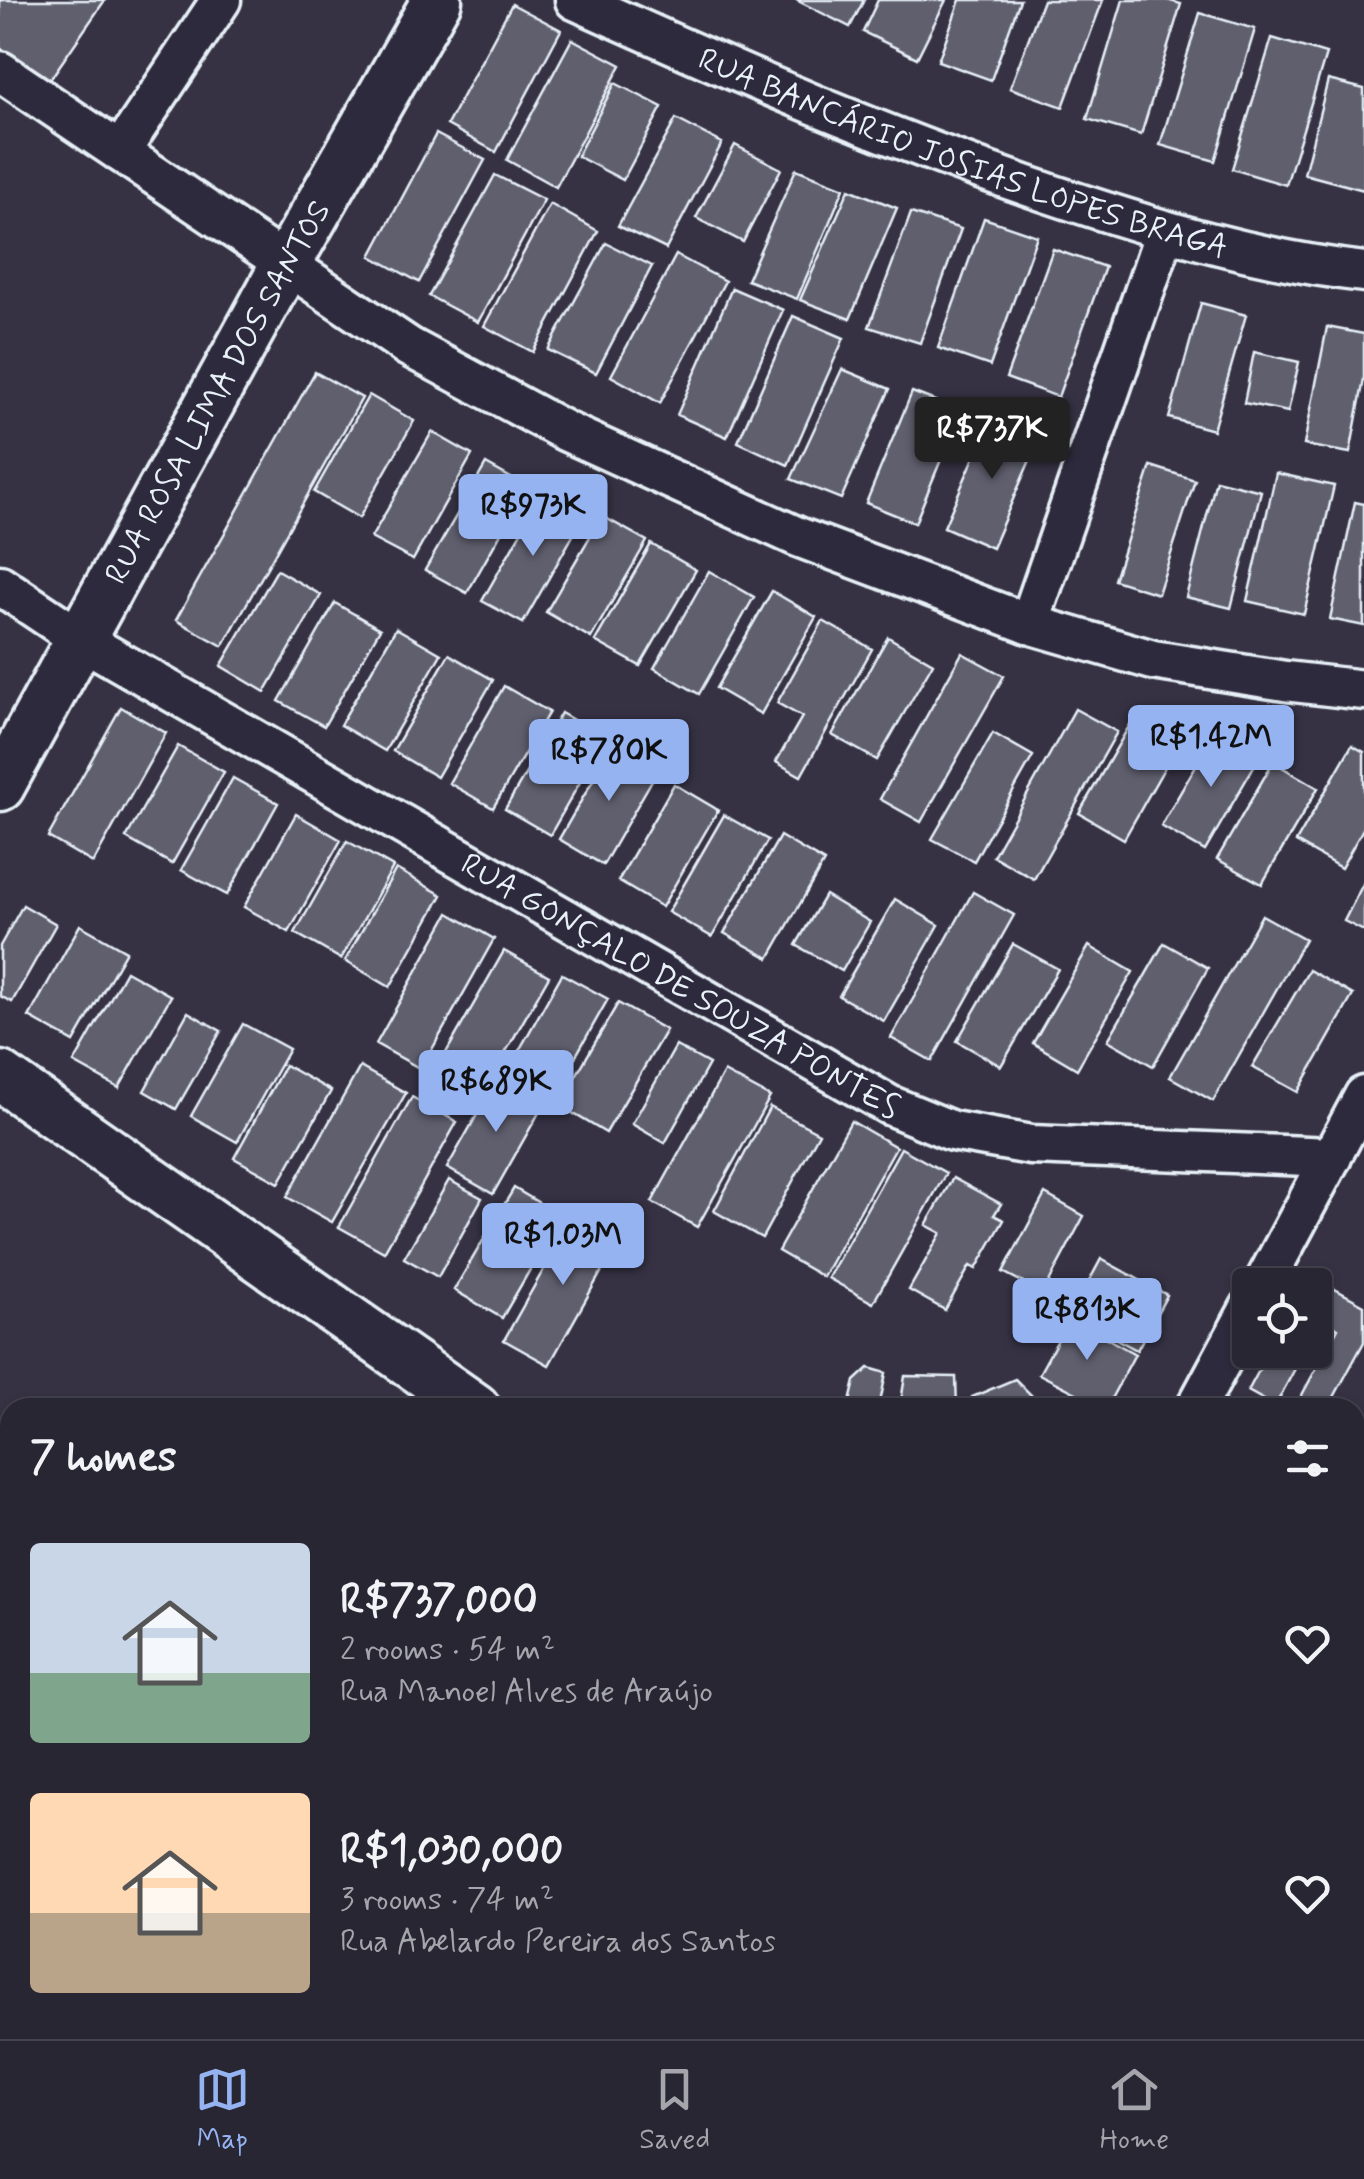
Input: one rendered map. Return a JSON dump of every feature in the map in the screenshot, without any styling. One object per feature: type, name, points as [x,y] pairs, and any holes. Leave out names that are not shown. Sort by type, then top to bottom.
[{"type":"main road","name":"RUA ROSA LIMA DOS SANTOS","points":[[0,786],[285,266],[438,0]]},
{"type":"main road","points":[[0,1076],[461,1398]]},
{"type":"street","points":[[120,152],[221,0]]},
{"type":"street","name":"RUA BANCÁRIO JOSIAS LOPES BRAGA","points":[[574,0],[708,61],[938,156],[1165,232],[1327,268],[1364,272]]},
{"type":"street","points":[[0,71],[408,347],[566,431],[798,537],[1029,624],[1153,660],[1364,690]]},
{"type":"street","points":[[1029,624],[1165,232]]},
{"type":"street","name":"RUA GONÇALO DE SOUZA PONTES","points":[[0,586],[82,640],[889,1105],[952,1132],[1031,1145],[1332,1157]]},
{"type":"street","points":[[1271,1268],[1364,1096]]},
{"type":"street","points":[[1201,1398],[1232,1341]]},
{"type":"building","points":[[0,0],[105,0],[49,81],[0,48]]},
{"type":"building","points":[[796,0],[864,0],[850,27]]},
{"type":"building","points":[[878,0],[946,0],[917,58],[863,32]]},
{"type":"building","points":[[960,0],[1020,0],[991,80],[938,61]]},
{"type":"building","points":[[1043,0],[1103,0],[1063,107],[1010,88]]},
{"type":"building","points":[[1123,0],[1167,0],[1181,4],[1141,135],[1087,119]]},
{"type":"building","points":[[512,4],[561,30],[496,152],[447,125]]},
{"type":"building","points":[[1200,13],[1255,29],[1215,161],[1160,145]]},
{"type":"building","points":[[1272,38],[1326,54],[1286,185],[1232,169]]},
{"type":"building","points":[[572,39],[621,65],[556,187],[507,160]]},
{"type":"building","points":[[1328,80],[1364,89],[1364,190],[1304,174]]},
{"type":"building","points":[[615,83],[662,107],[623,180],[577,156]]},
{"type":"building","points":[[676,119],[722,143],[666,249],[618,226]]},
{"type":"building","points":[[436,134],[485,160],[419,282],[371,256]]},
{"type":"building","points":[[735,145],[781,169],[743,242],[696,218]]},
{"type":"building","points":[[796,169],[844,188],[797,299],[747,280]]},
{"type":"building","points":[[495,175],[544,200],[478,322],[429,296]]},
{"type":"building","points":[[849,189],[897,208],[850,319],[800,300]]},
{"type":"building","points":[[550,204],[598,231],[533,352],[484,326]]},
{"type":"building","points":[[911,213],[961,229],[920,343],[869,327]]},
{"type":"building","points":[[984,218],[1037,236],[990,366],[938,348]]},
{"type":"building","points":[[606,243],[652,266],[596,373],[548,350]]},
{"type":"building","points":[[1053,249],[1105,267],[1058,397],[1006,378]]},
{"type":"building","points":[[676,255],[725,281],[660,403],[611,376]]},
{"type":"building","points":[[732,288],[783,310],[727,437],[677,415]]},
{"type":"building","points":[[1201,303],[1246,315],[1213,430],[1169,418]]},
{"type":"building","points":[[793,316],[844,338],[788,465],[738,442]]},
{"type":"building","points":[[1327,327],[1364,334],[1364,379],[1350,453],[1304,445]]},
{"type":"building","points":[[1254,352],[1299,362],[1288,412],[1244,403]]},
{"type":"building","points":[[842,369],[890,389],[841,499],[791,479]]},
{"type":"building","points":[[315,372],[362,398],[223,646],[176,620]]},
{"type":"building","points":[[912,392],[961,411],[915,523],[866,503]]},
{"type":"building","points":[[369,395],[414,421],[359,518],[314,492]]},
{"type":"building","points":[[992,416],[1040,437],[992,548],[944,527]]},
{"type":"building","points":[[432,432],[472,455],[413,560],[371,538]]},
{"type":"building","points":[[486,464],[527,487],[467,593],[425,570]]},
{"type":"building","points":[[1151,466],[1195,480],[1158,594],[1114,580]]},
{"type":"building","points":[[1276,473],[1334,486],[1304,614],[1247,601]]},
{"type":"building","points":[[1216,480],[1261,491],[1231,608],[1186,597]]},
{"type":"building","points":[[542,495],[583,518],[523,623],[482,601]]},
{"type":"building","points":[[1355,502],[1364,504],[1364,626],[1330,619]]},
{"type":"building","points":[[602,516],[647,541],[591,638],[546,612]]},
{"type":"building","points":[[651,544],[696,570],[640,666],[595,641]]},
{"type":"building","points":[[277,570],[321,595],[265,692],[221,666]]},
{"type":"building","points":[[709,571],[754,597],[699,694],[654,668]]},
{"type":"building","points":[[772,591],[816,617],[761,714],[716,688]]},
{"type":"building","points":[[335,603],[380,629],[324,726],[279,701]]},
{"type":"building","points":[[823,621],[872,649],[801,776],[776,762],[802,717],[777,703]]},
{"type":"building","points":[[396,628],[441,654],[385,751],[340,725]]},
{"type":"building","points":[[888,637],[933,663],[877,760],[832,735]]},
{"type":"building","points":[[962,653],[1004,676],[921,822],[880,799]]},
{"type":"building","points":[[449,654],[493,680],[437,777],[393,751]]},
{"type":"building","points":[[504,686],[549,712],[493,808],[449,783]]},
{"type":"building","points":[[121,707],[166,733],[93,863],[48,837]]},
{"type":"building","points":[[1075,709],[1117,732],[1034,879],[993,856]]},
{"type":"building","points":[[561,713],[605,738],[550,835],[505,809]]},
{"type":"building","points":[[1135,716],[1179,742],[1124,839],[1079,813]]},
{"type":"building","points":[[1217,729],[1261,754],[1205,851],[1161,826]]},
{"type":"building","points":[[993,733],[1033,756],[974,861],[932,839]]},
{"type":"building","points":[[615,742],[659,768],[603,865],[559,839]]},
{"type":"building","points":[[1352,745],[1364,752],[1364,827],[1341,868],[1296,842]]},
{"type":"building","points":[[178,746],[224,772],[172,864],[126,838]]},
{"type":"building","points":[[1273,762],[1318,788],[1262,884],[1217,859]]},
{"type":"building","points":[[233,778],[278,803],[227,895],[181,870]]},
{"type":"building","points":[[674,784],[718,810],[662,907],[618,881]]},
{"type":"building","points":[[296,814],[341,840],[289,932],[244,907]]},
{"type":"building","points":[[724,815],[768,840],[712,937],[668,912]]},
{"type":"building","points":[[780,836],[824,862],[769,958],[724,933]]},
{"type":"building","points":[[347,841],[393,867],[341,959],[295,933]]},
{"type":"building","points":[[396,869],[442,895],[390,987],[345,961]]},
{"type":"building","points":[[1364,882],[1364,931],[1344,921]]},
{"type":"building","points":[[973,892],[1014,915],[932,1061],[891,1038]]},
{"type":"building","points":[[825,895],[870,922],[842,971],[796,945]]},
{"type":"building","points":[[895,899],[939,925],[884,1021],[839,996]]},
{"type":"building","points":[[23,905],[56,924],[12,1002],[0,996],[0,946]]},
{"type":"building","points":[[449,913],[494,939],[421,1069],[376,1044]]},
{"type":"building","points":[[1262,915],[1305,939],[1213,1101],[1170,1077]]},
{"type":"building","points":[[80,925],[126,951],[74,1042],[29,1017]]},
{"type":"building","points":[[1164,943],[1208,968],[1153,1066],[1108,1040]]},
{"type":"building","points":[[1013,944],[1058,969],[1001,1066],[957,1041]]},
{"type":"building","points":[[1089,946],[1133,972],[1077,1069],[1033,1043]]},
{"type":"building","points":[[504,951],[549,976],[475,1106],[430,1081]]},
{"type":"building","points":[[1309,970],[1353,995],[1298,1092],[1252,1067]]},
{"type":"building","points":[[126,971],[171,996],[119,1088],[74,1063]]},
{"type":"building","points":[[562,974],[608,999],[556,1091],[511,1065]]},
{"type":"building","points":[[618,1003],[666,1030],[606,1133],[559,1105]]},
{"type":"building","points":[[188,1012],[221,1031],[176,1109],[144,1091]]},
{"type":"building","points":[[243,1024],[289,1049],[237,1142],[191,1116]]},
{"type":"building","points":[[676,1046],[709,1064],[665,1143],[632,1124]]},
{"type":"building","points":[[285,1065],[331,1091],[279,1183],[234,1158]]},
{"type":"building","points":[[360,1067],[406,1093],[332,1222],[287,1197]]},
{"type":"building","points":[[724,1072],[770,1097],[697,1227],[652,1202]]},
{"type":"building","points":[[499,1076],[545,1102],[493,1194],[447,1168]]},
{"type":"building","points":[[412,1097],[457,1122],[384,1252],[339,1227]]},
{"type":"building","points":[[770,1107],[819,1133],[762,1238],[714,1211]]},
{"type":"building","points":[[851,1121],[896,1147],[823,1277],[778,1251]]},
{"type":"building","points":[[901,1148],[946,1173],[873,1303],[828,1278]]},
{"type":"building","points":[[953,1178],[1001,1204],[994,1215],[1004,1220],[976,1269],[970,1266],[945,1310],[909,1290],[941,1233],[926,1225]]},
{"type":"building","points":[[449,1180],[482,1198],[438,1277],[404,1258]]},
{"type":"building","points":[[514,1188],[561,1216],[502,1318],[454,1290]]},
{"type":"building","points":[[1045,1194],[1084,1216],[1043,1293],[1003,1272]]},
{"type":"building","points":[[577,1210],[622,1235],[549,1365],[504,1340]]},
{"type":"building","points":[[1101,1259],[1167,1295],[1137,1350],[1071,1315]]},
{"type":"building","points":[[1332,1287],[1364,1305],[1364,1342],[1333,1398],[1300,1398],[1316,1368],[1332,1368],[1332,1339],[1338,1328],[1332,1325]]},
{"type":"building","points":[[1070,1318],[1135,1354],[1111,1398],[1086,1398],[1039,1374]]},
{"type":"building","points":[[869,1368],[886,1373],[881,1398],[851,1398],[855,1381]]},
{"type":"building","points":[[1260,1368],[1295,1368],[1279,1398],[1261,1398],[1248,1391]]},
{"type":"building","points":[[905,1376],[956,1377],[957,1398],[902,1398]]},
{"type":"building","points":[[1015,1379],[1034,1398],[972,1398]]}]
